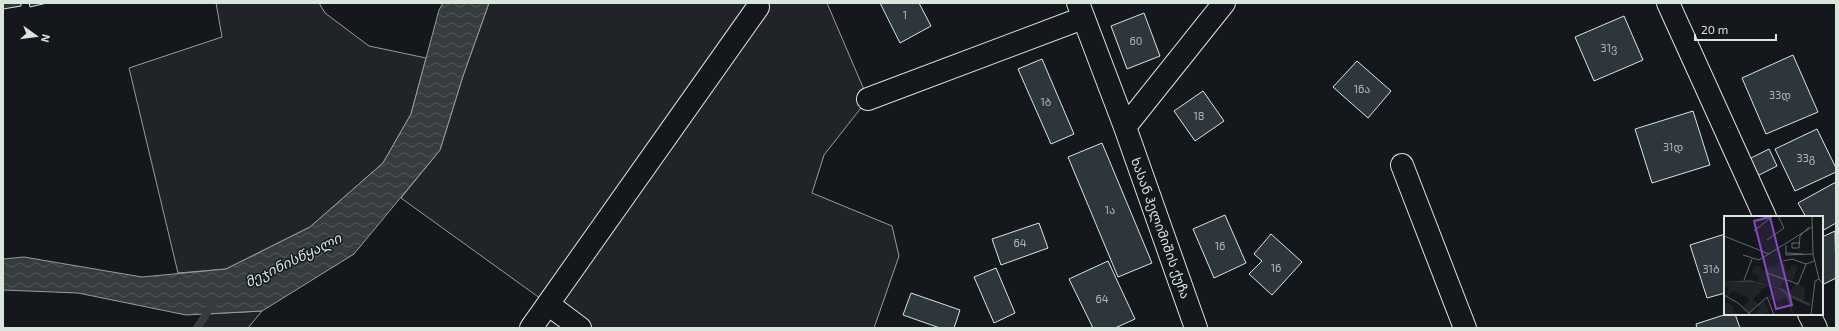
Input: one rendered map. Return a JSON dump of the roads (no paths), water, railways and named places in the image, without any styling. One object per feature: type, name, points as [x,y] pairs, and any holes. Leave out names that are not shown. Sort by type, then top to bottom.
[{"type":"street","points":[[1125,127],[1224,3]]},
{"type":"street","points":[[1668,3],[1765,216]]},
{"type":"street","points":[[531,328],[758,7]]},
{"type":"street","points":[[868,99],[1080,10]]},
{"type":"street","name":"ხასან ჰელიმიშის ქუჩა","points":[[1080,10],[1125,127],[1196,328]]},
{"type":"street","points":[[1402,165],[1465,328]]},
{"type":"street","points":[[548,304],[580,328]]},
{"type":"street","points":[[1810,315],[1816,328]]},
{"type":"water","name":"მეჯინისწყალი","points":[[443,3],[489,3],[463,76],[440,150],[354,254],[262,311],[186,315],[78,293],[3,290],[3,259],[24,257],[142,277],[226,269],[310,227],[383,163],[411,114],[439,10]]},
{"type":"waterway","points":[[197,328],[212,305]]}]
